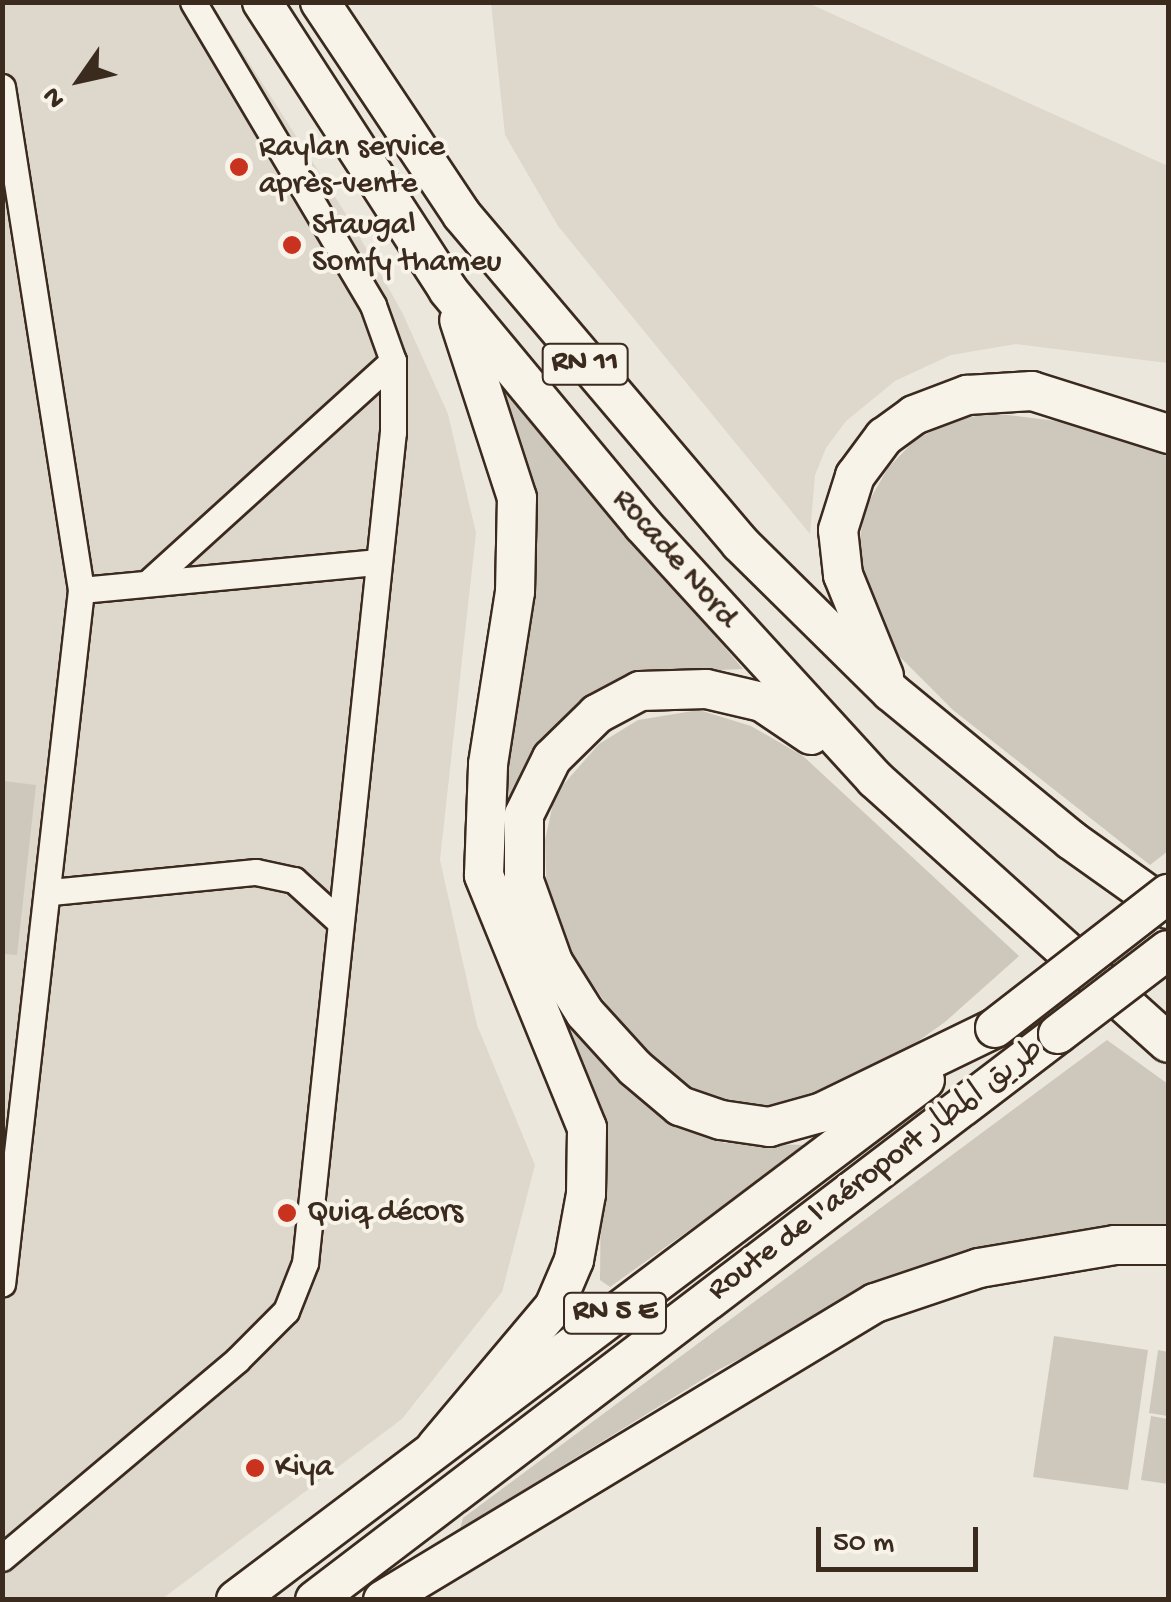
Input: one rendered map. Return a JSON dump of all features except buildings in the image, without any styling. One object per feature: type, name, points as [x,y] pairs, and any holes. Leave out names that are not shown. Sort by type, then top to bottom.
[{"type":"highway","name":"Rocade Nord","points":[[262,2],[448,290],[644,525],[875,779],[1168,1043]]},
{"type":"highway","name":"Rocade Nord","points":[[320,2],[462,215],[740,544],[891,692],[1072,840],[1168,909]]},
{"type":"highway","points":[[436,1447],[554,1307],[574,1260],[586,1194],[587,1128],[484,874],[488,764],[515,592],[516,498],[493,408],[448,290]]},
{"type":"highway","points":[[891,692],[843,575],[838,530],[855,476],[884,437],[914,415],[967,396],[1032,391],[1168,434]]},
{"type":"highway","points":[[875,779],[762,702],[706,689],[640,691],[596,714],[552,758],[524,815],[524,882],[553,962],[586,1014],[635,1068],[680,1106],[720,1120],[769,1127],[820,1113],[995,1028]]},
{"type":"highway","name":"RN 5 E","points":[[995,1028],[1168,894]]},
{"type":"highway","name":"Route de l'aéroport طريق المطار","points":[[315,1600],[1168,950]]},
{"type":"highway","name":"Route de l'aéroport طريق المطار","points":[[236,1600],[995,1028]]},
{"type":"highway","points":[[383,1600],[875,1303],[979,1268],[1115,1245],[1168,1245]]},
{"type":"street","points":[[2,1558],[238,1360],[298,1290],[393,432],[393,361],[373,305],[193,2]]},
{"type":"street","points":[[2,87],[82,590],[51,892],[2,1284]]},
{"type":"street","points":[[150,581],[393,361]]},
{"type":"street","points":[[82,590],[376,562]]},
{"type":"street","points":[[51,892],[256,872],[294,880],[340,922]]},
{"type":"shaded area","points":[[3,3],[211,3],[353,225],[403,314],[448,414],[476,533],[440,860],[477,1025],[535,1165],[502,1292],[402,1419],[162,1599],[3,1600]]},
{"type":"shaded area","points":[[491,3],[808,3],[1168,166],[1168,363],[1016,344],[951,355],[895,381],[846,421],[826,448],[815,475],[810,534],[558,226],[505,135]]},
{"type":"shaded area","points":[[504,388],[743,669],[698,671],[564,728],[514,893],[668,1117],[724,1143],[808,1145],[610,1287],[600,1280],[601,1178],[502,894]]},
{"type":"shaded area","points":[[991,413],[1099,426],[1168,449],[1168,851],[1150,865],[953,710],[896,653],[872,610],[856,562],[865,508],[888,468],[915,440],[952,421]]},
{"type":"shaded area","points":[[699,710],[751,726],[803,756],[1019,956],[945,1022],[872,1074],[824,1099],[760,1111],[696,1092],[634,1044],[564,943],[547,905],[545,840],[555,794],[599,744],[638,720]]},
{"type":"shaded area","points":[[3,781],[36,785],[17,955],[3,954]]},
{"type":"shaded area","points":[[1107,1040],[1168,1084],[1168,1226],[1045,1240],[893,1281],[718,1370],[460,1529],[463,1518]]},
{"type":"shaded area","points":[[1054,1336],[1148,1350],[1128,1490],[1033,1477]]},
{"type":"shaded area","points":[[1158,1350],[1168,1352],[1168,1416],[1149,1413]]},
{"type":"shaded area","points":[[1151,1416],[1168,1419],[1168,1484],[1141,1480]]},
{"type":"place","name":"Raylan service après-vente","points":[[239,167]]},
{"type":"place","name":"Staugal Somfy thameu","points":[[292,245]]},
{"type":"place","name":"Quiq décors","points":[[287,1213]]},
{"type":"place","name":"Kiya","points":[[255,1468]]}]
